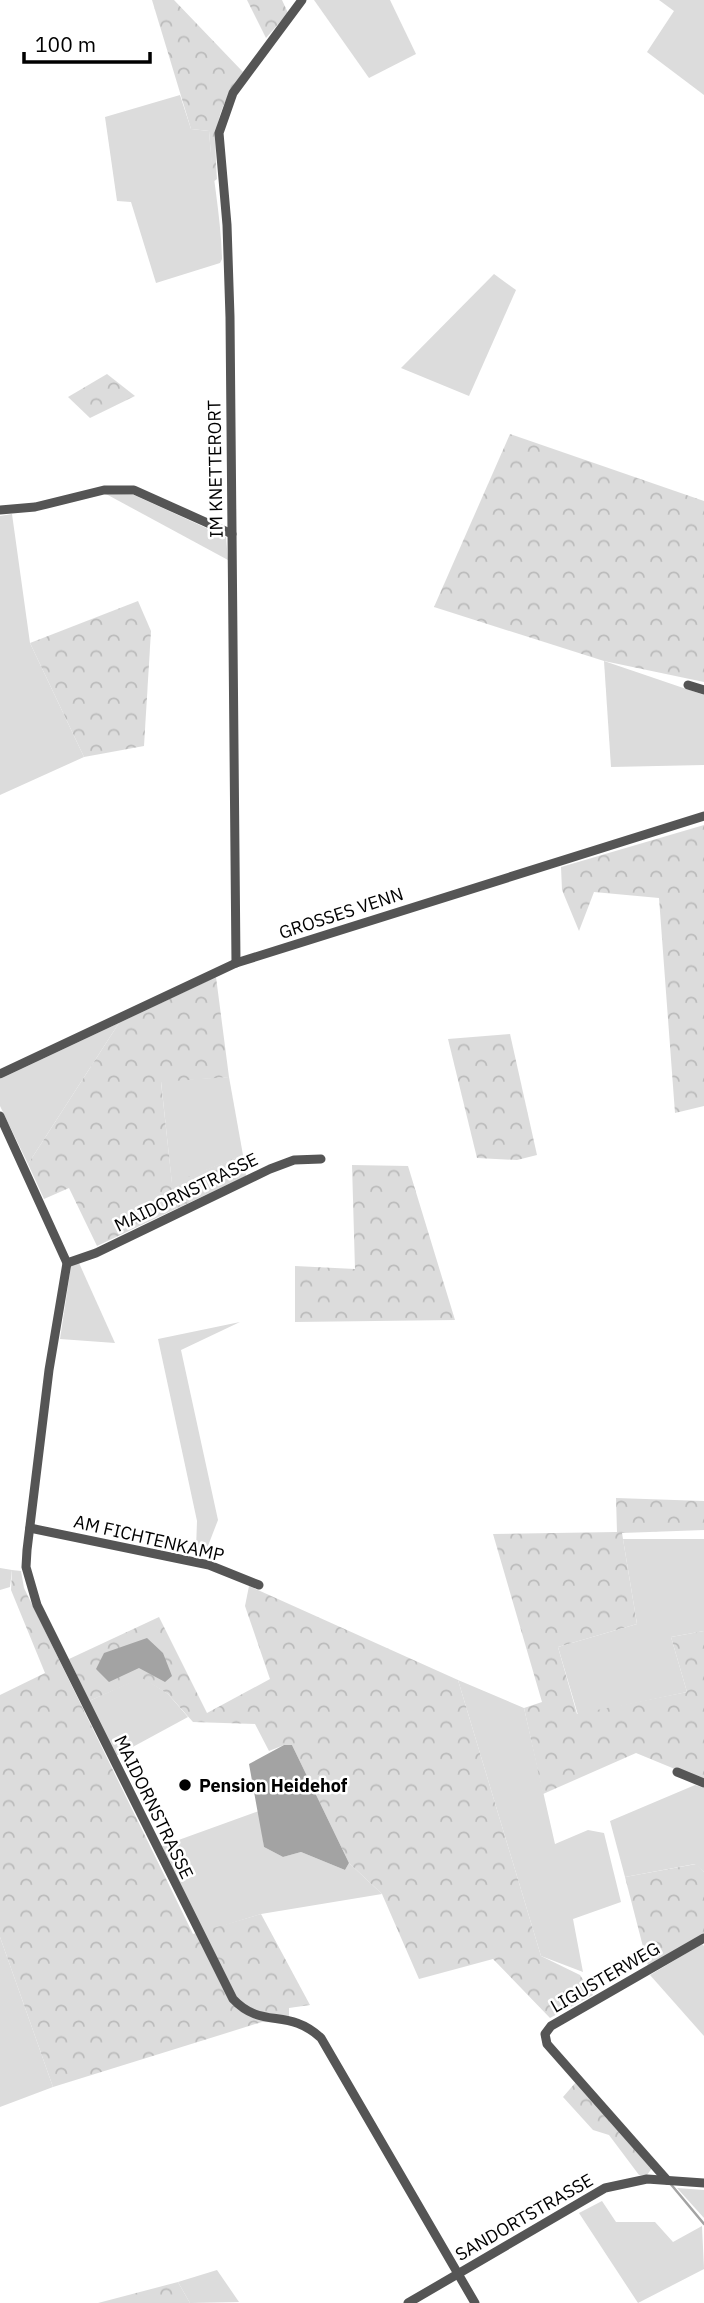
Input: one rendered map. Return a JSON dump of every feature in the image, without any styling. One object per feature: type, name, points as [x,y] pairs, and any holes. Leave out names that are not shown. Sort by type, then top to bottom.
[{"type":"street","name":"IM KNETTERORT","points":[[236,963],[228,278],[219,133],[233,93],[302,0]]},
{"type":"street","points":[[0,510],[35,507],[104,491],[134,490],[232,534]]},
{"type":"street","points":[[688,685],[704,690]]},
{"type":"street","name":"GROSSES VENN","points":[[0,1074],[236,963],[704,816]]},
{"type":"street","points":[[0,1116],[67,1263]]},
{"type":"street","name":"MAIDORNSTRASSE","points":[[321,1159],[294,1160],[270,1169],[96,1253],[67,1263],[49,1370],[26,1567],[37,1605],[233,1999],[251,2014],[295,2020],[308,2026],[321,2038],[475,2303]]},
{"type":"street","name":"AM FICHTENKAMP","points":[[30,1528],[209,1565],[259,1585]]},
{"type":"street","points":[[677,1772],[704,1783]]},
{"type":"street","name":"LIGUSTERWEG","points":[[667,2180],[547,2044],[545,2034],[551,2026],[704,1938]]},
{"type":"street","name":"SANDORTSTRASSE","points":[[408,2303],[605,2188],[629,2181],[704,2183]]},
{"type":"green space","points":[[152,0],[174,0],[243,72],[226,100],[218,122],[217,179],[213,182],[209,131],[191,129]]},
{"type":"green space","points":[[247,0],[282,0],[288,13],[266,38]]},
{"type":"green space","points":[[314,0],[390,0],[416,54],[369,78]]},
{"type":"green space","points":[[659,0],[704,0],[704,95],[647,52],[674,11]]},
{"type":"green space","points":[[180,95],[191,129],[209,131],[222,259],[220,263],[156,283],[131,202],[117,201],[105,117]]},
{"type":"green space","points":[[494,274],[516,290],[469,396],[401,368]]},
{"type":"green space","points":[[107,374],[135,396],[90,418],[68,397]]},
{"type":"green space","points":[[510,434],[704,501],[704,682],[604,661],[434,607]]},
{"type":"green space","points":[[106,494],[134,495],[226,537],[228,560]]},
{"type":"green space","points":[[12,514],[30,643],[84,757],[0,795],[0,516]]},
{"type":"green space","points":[[138,601],[151,631],[144,746],[84,757],[30,643]]},
{"type":"green space","points":[[604,661],[704,695],[704,765],[611,767]]},
{"type":"green space","points":[[704,825],[704,1106],[675,1113],[659,898],[594,892],[579,931],[562,890],[561,867]]},
{"type":"green space","points":[[216,977],[229,1077],[161,1082],[172,1183],[243,1155],[246,1176],[97,1246],[69,1188],[44,1199],[28,1164],[119,1023]]},
{"type":"green space","points":[[119,1023],[28,1164],[0,1106],[0,1079]]},
{"type":"green space","points":[[510,1034],[537,1155],[517,1160],[477,1158],[448,1039]]},
{"type":"green space","points":[[229,1077],[243,1155],[172,1184],[161,1081]]},
{"type":"green space","points":[[352,1165],[408,1166],[455,1320],[295,1322],[295,1266],[355,1269]]},
{"type":"green space","points":[[79,1263],[115,1343],[60,1339],[71,1266]]},
{"type":"green space","points":[[240,1322],[181,1350],[218,1520],[206,1551],[196,1549],[197,1521],[158,1339]]},
{"type":"green space","points":[[616,1498],[704,1501],[704,1530],[622,1533],[637,1624],[558,1647],[577,1714],[687,1692],[671,1637],[704,1631],[704,1781],[636,1753],[543,1794],[524,1708],[542,1702],[493,1534],[617,1532]]},
{"type":"green space","points":[[623,1539],[704,1539],[704,1631],[671,1637],[687,1692],[578,1715],[558,1647],[637,1624]]},
{"type":"green space","points":[[0,1568],[12,1570],[10,1587],[0,1590]]},
{"type":"green space","points":[[12,1570],[21,1571],[24,1588],[193,1934],[261,1914],[310,2005],[289,2008],[289,2023],[262,2022],[53,2087],[0,1937],[0,1695],[45,1673],[11,1590]]},
{"type":"green space","points":[[249,1586],[458,1680],[541,1956],[580,1975],[593,1995],[550,2018],[493,1959],[419,1979],[382,1894],[349,1863],[292,1745],[269,1751],[255,1724],[193,1722],[168,1694],[142,1678],[89,1701],[69,1659],[159,1617],[207,1713],[270,1679],[245,1606]]},
{"type":"green space","points":[[142,1677],[168,1694],[188,1717],[116,1756],[89,1701]]},
{"type":"green space","points":[[458,1680],[524,1708],[555,1844],[588,1830],[604,1833],[621,1902],[573,1919],[583,1972],[541,1956]]},
{"type":"green space","points":[[695,1785],[704,1788],[704,1872],[695,1864],[625,1877],[610,1821]]},
{"type":"green space","points":[[259,1811],[264,1847],[283,1857],[301,1852],[345,1870],[349,1863],[382,1894],[261,1914],[203,1932],[162,1846]]},
{"type":"green space","points":[[696,1864],[704,1872],[704,1936],[648,1966],[625,1877]]},
{"type":"green space","points":[[0,1937],[53,2087],[0,2107]]},
{"type":"green space","points":[[702,1944],[704,1946],[704,2036],[650,1975]]},
{"type":"green space","points":[[576,2082],[652,2168],[647,2175],[639,2175],[609,2135],[593,2130],[563,2097]]},
{"type":"green space","points":[[677,2188],[704,2190],[704,2218]]},
{"type":"green space","points":[[602,2201],[616,2222],[655,2222],[673,2242],[702,2226],[704,2269],[638,2303],[579,2213]]},
{"type":"green space","points":[[217,2270],[239,2302],[190,2303],[178,2282]]},
{"type":"green space","points":[[178,2282],[190,2303],[98,2303]]},
{"type":"shaded area","points":[[147,1638],[163,1653],[172,1676],[165,1682],[139,1668],[109,1682],[96,1669],[104,1653]]},
{"type":"shaded area","points":[[284,1745],[292,1745],[349,1863],[345,1870],[301,1852],[283,1857],[264,1847],[249,1764]]},
{"type":"waterway","points":[[669,2182],[704,2224]]},
{"type":"place","name":"Pension Heidehof","points":[[185,1785]]}]
